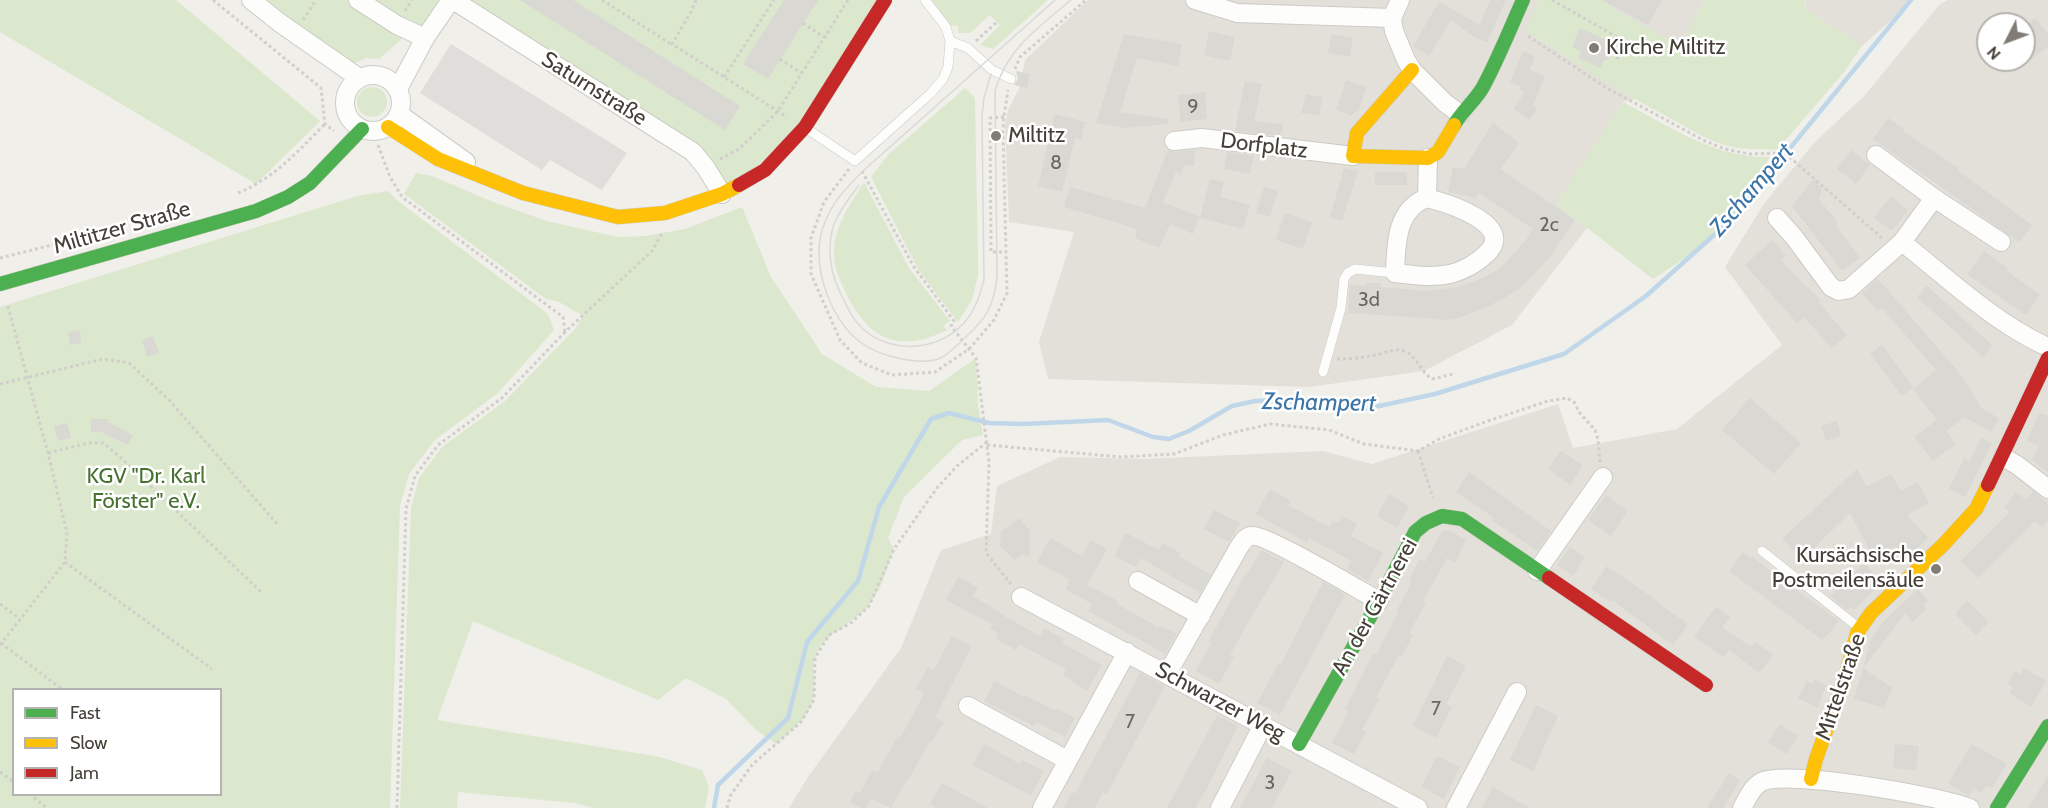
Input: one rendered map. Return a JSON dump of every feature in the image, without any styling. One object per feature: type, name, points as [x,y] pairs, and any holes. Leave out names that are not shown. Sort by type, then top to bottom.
[{"type":"street","points":[[251,0],[354,84]]},
{"type":"street","points":[[358,0],[397,25],[425,38]]},
{"type":"street","points":[[392,83],[452,0]]},
{"type":"street","name":"Saturnstraße","points":[[452,0],[693,152],[722,194]]},
{"type":"street","points":[[394,121],[523,194],[618,217],[665,213],[722,194],[765,170],[805,127],[885,0]]},
{"type":"street","points":[[1195,0],[1237,13],[1392,18]]},
{"type":"street","points":[[1400,0],[1392,18],[1394,31],[1406,60],[1412,70],[1445,103],[1460,114]]},
{"type":"street","points":[[1427,198],[1428,158],[1438,152],[1460,114],[1472,104],[1482,89],[1523,0]]},
{"type":"street","points":[[1353,156],[1357,134],[1412,70]]},
{"type":"street","points":[[373,75],[392,83],[402,102],[394,121],[374,131],[351,124],[345,103],[354,84],[373,75]]},
{"type":"street","name":"Miltitzer Straße","points":[[2,284],[256,211],[288,197],[310,183],[351,124]]},
{"type":"street","name":"Dorfplatz","points":[[1174,141],[1202,138],[1353,156],[1428,158]]},
{"type":"street","points":[[1876,155],[1934,198],[2001,242]]},
{"type":"street","name":"Miltitzer Straße","points":[[256,211],[303,172],[316,157]]},
{"type":"street","points":[[1427,198],[1462,210],[1482,221],[1493,232],[1496,240],[1491,250],[1479,261],[1451,274],[1432,277],[1395,273],[1399,235],[1405,213],[1417,202],[1427,198]]},
{"type":"street","points":[[1777,218],[1831,286],[1839,291],[1849,289],[1898,246],[1934,198]]},
{"type":"street","points":[[1898,246],[2030,339],[2048,347]]},
{"type":"street","name":"Mittelstraße","points":[[1811,779],[1845,678],[1852,646],[1860,628],[1877,608],[1976,510],[2048,358]]},
{"type":"street","points":[[2003,457],[2048,489]]},
{"type":"street","points":[[1538,571],[1603,477]]},
{"type":"street","points":[[1439,515],[1453,515],[1462,519],[1706,685]]},
{"type":"street","name":"An der Gärtnerei","points":[[1299,744],[1380,602],[1415,532],[1424,523],[1439,515]]},
{"type":"street","points":[[1167,674],[1238,549],[1248,536],[1253,535],[1274,543],[1380,602]]},
{"type":"street","points":[[1138,581],[1201,616]]},
{"type":"street","name":"Schwarzer Weg","points":[[1022,597],[1299,744],[1392,802],[1418,808]]},
{"type":"street","points":[[1042,808],[1127,652]]},
{"type":"street","points":[[1456,808],[1517,692]]},
{"type":"street","points":[[968,706],[1067,760]]},
{"type":"street","points":[[1220,808],[1263,725]]},
{"type":"street","points":[[1997,808],[2048,726]]},
{"type":"street","points":[[1742,808],[1754,789],[1762,782],[1774,779],[1811,779],[1928,795],[1970,808]]},
{"type":"lane","points":[[805,127],[855,161],[930,94],[943,79],[948,67],[950,41],[946,27],[925,0]]},
{"type":"lane","points":[[950,41],[968,48],[992,70],[1011,79]]},
{"type":"lane","points":[[1323,372],[1341,308],[1344,279],[1348,273],[1355,270],[1395,273]]},
{"type":"lane","points":[[1762,550],[1860,628]]},
{"type":"path","points":[[213,0],[321,88],[325,124],[283,168],[237,194]]},
{"type":"path","points":[[287,29],[316,0]]},
{"type":"path","points":[[602,0],[805,127]]},
{"type":"path","points":[[672,44],[696,0]]},
{"type":"path","points":[[724,77],[774,0]]},
{"type":"path","points":[[706,168],[739,148],[778,111],[846,2],[840,0]]},
{"type":"path","points":[[1022,597],[986,553],[989,462],[976,358],[969,349],[951,326],[954,321],[914,267],[863,171],[855,161],[824,202],[811,238],[811,274],[840,340],[862,363],[892,375],[935,372],[969,349],[994,320],[1007,293],[1004,117],[1011,79],[1020,57],[1086,0]]},
{"type":"path","points":[[1551,0],[1617,38],[1622,49],[1617,59]]},
{"type":"path","points":[[968,48],[997,22]]},
{"type":"path","points":[[803,23],[824,37]]},
{"type":"path","points":[[1511,25],[1605,87],[1705,141],[1725,149],[1749,154],[1785,153],[1898,246]]},
{"type":"path","points":[[780,59],[801,74]]},
{"type":"path","points":[[1004,117],[990,118],[991,252],[1006,252]]},
{"type":"path","points":[[377,143],[390,177],[402,197],[563,317],[566,332]]},
{"type":"path","points":[[397,808],[406,509],[415,476],[438,445],[502,398],[566,332],[652,251],[664,230]]},
{"type":"path","points":[[0,258],[88,236]]},
{"type":"path","points":[[2,284],[48,453],[67,533],[65,562],[1,644],[60,688]]},
{"type":"path","points":[[1327,358],[1350,359],[1375,356],[1393,350],[1405,351],[1413,357],[1424,374],[1432,379],[1453,374]]},
{"type":"path","points":[[0,384],[103,359],[129,363],[170,401],[278,525]]},
{"type":"path","points":[[727,808],[730,796],[752,765],[801,722],[814,700],[815,658],[830,635],[869,606],[894,549],[937,488],[957,466],[987,444],[1121,457],[1174,454],[1223,435],[1270,424],[1329,430],[1364,444],[1418,451],[1439,439],[1488,421],[1548,401],[1567,398],[1574,402],[1595,430],[1603,477]]},
{"type":"path","points":[[48,453],[88,442],[103,443],[261,592]]},
{"type":"path","points":[[1418,451],[1439,515]]},
{"type":"path","points":[[65,562],[212,669]]},
{"type":"path","points":[[0,604],[20,619]]},
{"type":"path","points":[[30,796],[47,808]]},
{"type":"shaded area","points":[[1088,0],[1704,0],[1683,43],[1634,99],[1623,102],[1557,204],[1587,228],[1512,325],[1424,371],[1309,387],[1048,379],[1039,342],[1074,232],[1009,222],[1005,125],[1008,110],[1019,89],[1025,60]]},
{"type":"shaded area","points":[[1806,0],[1914,0],[1862,46],[1806,9]]},
{"type":"shaded area","points":[[1948,0],[2048,0],[2048,808],[789,808],[808,777],[901,648],[941,550],[991,534],[997,486],[1060,457],[1143,459],[1323,451],[1372,464],[1558,404],[1573,448],[1677,429],[1782,345],[1725,267],[1763,205],[1814,143],[1865,95],[1939,5]]},
{"type":"shaded area","points":[[451,44],[627,153],[602,190],[550,160],[542,170],[420,93]]},
{"type":"green space","points":[[0,0],[176,0],[320,121],[256,184],[0,32]]},
{"type":"green space","points":[[261,0],[349,0],[405,36],[379,59],[366,58],[349,66]]},
{"type":"green space","points":[[358,0],[451,0],[425,38]]},
{"type":"green space","points":[[453,0],[885,0],[805,127],[722,194],[693,151]]},
{"type":"green space","points":[[932,0],[1048,0],[993,49],[980,45],[1000,25],[990,15],[970,33],[958,33],[958,26],[949,25]]},
{"type":"green space","points":[[1539,0],[1565,2],[1567,0],[1614,0],[1611,8],[1668,39],[1682,43],[1704,0],[1805,0],[1806,9],[1862,46],[1844,72],[1778,149],[1741,148],[1728,146],[1698,134],[1596,76],[1525,30]]},
{"type":"green space","points":[[372,87],[378,88],[386,96],[386,108],[378,116],[372,117],[366,116],[358,108],[357,102],[358,96],[366,88]]},
{"type":"green space","points":[[965,88],[975,98],[978,275],[972,300],[958,322],[918,269],[871,177],[888,155]]},
{"type":"green space","points":[[1623,102],[1676,131],[1712,147],[1750,156],[1770,157],[1733,218],[1698,249],[1653,279],[1556,204]]},
{"type":"green space","points":[[416,173],[432,176],[493,202],[547,221],[618,237],[645,236],[685,229],[742,207],[771,277],[822,354],[876,387],[929,391],[976,358],[978,405],[983,435],[962,440],[904,497],[888,538],[894,549],[876,595],[860,613],[824,642],[819,649],[814,661],[814,690],[810,706],[801,720],[776,744],[755,729],[726,699],[686,678],[658,700],[473,621],[437,720],[660,757],[702,770],[709,787],[705,808],[594,808],[575,803],[458,792],[457,808],[400,808],[411,508],[419,478],[442,447],[505,401],[575,329],[583,316],[559,302],[546,299],[404,194]]},
{"type":"green space","points":[[864,182],[909,268],[950,321],[943,326],[947,330],[914,341],[900,341],[875,332],[855,309],[836,269],[834,244],[844,216]]},
{"type":"green space","name":"KGV \"Dr. Karl Förster\" e.V.","points":[[388,191],[398,201],[548,314],[554,330],[498,393],[435,440],[409,474],[400,506],[390,808],[0,808],[0,307],[357,196]]},
{"type":"building","points":[[520,0],[573,0],[740,106],[725,130]]},
{"type":"building","points":[[784,0],[818,0],[768,79],[743,64]]},
{"type":"building","points":[[1490,0],[1506,0],[1487,42],[1474,37],[1451,20],[1429,56],[1413,46],[1439,2],[1480,25]]},
{"type":"building","points":[[1602,0],[1662,0],[1648,25]]},
{"type":"building","points":[[2036,19],[2048,34],[2048,46],[2036,56]]},
{"type":"building","name":"Kirche Miltitz","points":[[1580,28],[1615,44],[1608,60],[1605,59],[1600,68],[1578,58],[1581,51],[1572,47]]},
{"type":"building","points":[[1209,31],[1235,37],[1230,61],[1204,55]]},
{"type":"building","points":[[1124,34],[1182,44],[1178,66],[1137,58],[1120,112],[1168,119],[1168,124],[1124,128],[1096,123]]},
{"type":"building","points":[[1332,34],[1353,38],[1350,57],[1328,53]]},
{"type":"building","points":[[1523,51],[1535,57],[1530,70],[1545,76],[1533,105],[1537,109],[1529,120],[1513,109],[1525,92],[1520,90],[1521,87],[1510,82]]},
{"type":"building","points":[[1016,71],[1030,74],[1027,88],[1014,85],[1018,79]]},
{"type":"building","points":[[1346,80],[1366,87],[1360,107],[1352,116],[1336,110]]},
{"type":"building","points":[[1245,81],[1262,84],[1254,121],[1283,124],[1281,136],[1235,131]]},
{"type":"building","points":[[1205,92],[1207,119],[1181,122],[1178,95]]},
{"type":"building","points":[[1306,94],[1323,97],[1319,115],[1301,113]]},
{"type":"building","points":[[1055,114],[1085,122],[1081,140],[1075,138],[1062,192],[1038,186]]},
{"type":"building","points":[[1888,118],[2032,225],[2019,242],[1873,139]]},
{"type":"building","points":[[1493,123],[1519,143],[1500,169],[1575,220],[1550,257],[1520,288],[1485,308],[1458,318],[1440,321],[1440,319],[1348,313],[1350,285],[1366,286],[1366,283],[1381,283],[1381,287],[1427,291],[1457,287],[1500,269],[1526,240],[1533,229],[1479,193],[1475,198],[1448,192],[1453,167],[1464,169]]},
{"type":"building","points":[[1168,150],[1175,152],[1195,150],[1194,166],[1184,165],[1181,174],[1176,172],[1163,202],[1200,217],[1193,234],[1170,224],[1159,248],[1135,238],[1137,229],[1064,207],[1070,187],[1145,208]]},
{"type":"building","points":[[1851,150],[1870,165],[1856,184],[1837,169]]},
{"type":"building","points":[[1227,152],[1254,156],[1250,174],[1224,169]]},
{"type":"building","points":[[1344,168],[1358,171],[1342,221],[1330,217]]},
{"type":"building","points":[[1375,172],[1407,172],[1407,185],[1375,185]]},
{"type":"building","points":[[1210,179],[1224,182],[1220,197],[1250,205],[1243,229],[1200,218]]},
{"type":"building","points":[[1814,179],[1822,190],[1819,199],[1838,223],[1835,225],[1860,258],[1842,271],[1792,206]]},
{"type":"building","points":[[1264,187],[1278,191],[1270,217],[1256,213]]},
{"type":"building","points":[[1891,196],[1908,210],[1892,231],[1874,218]]},
{"type":"building","points":[[1285,213],[1312,222],[1303,249],[1276,240]]},
{"type":"building","points":[[1772,240],[1786,256],[1781,260],[1821,301],[1819,303],[1847,335],[1832,348],[1804,317],[1797,323],[1745,265]]},
{"type":"building","points":[[1984,251],[2040,295],[2026,315],[1967,274]]},
{"type":"building","points":[[1878,279],[1962,376],[1981,408],[1999,418],[1992,432],[1964,417],[1946,431],[1955,444],[1933,461],[1914,437],[1937,420],[1913,389],[1936,370],[1882,308],[1878,311],[1862,293]]},
{"type":"building","points":[[1927,286],[1993,346],[1983,357],[1917,297]]},
{"type":"building","points":[[80,330],[81,343],[70,345],[68,332]]},
{"type":"building","points":[[153,336],[159,353],[147,357],[142,340]]},
{"type":"building","points":[[1882,345],[1913,387],[1902,396],[1870,354]]},
{"type":"building","points":[[1750,398],[1801,443],[1774,474],[1722,430]]},
{"type":"building","points":[[2039,413],[2048,416],[2048,473],[2032,460],[2039,446],[2027,441]]},
{"type":"building","points":[[91,419],[108,419],[108,422],[133,435],[128,445],[101,432],[91,432]]},
{"type":"building","points":[[1837,421],[1841,436],[1826,441],[1821,426]]},
{"type":"building","points":[[67,423],[71,438],[58,441],[54,426]]},
{"type":"building","points":[[1981,438],[1992,443],[1965,497],[1949,489],[1965,457],[1969,463]]},
{"type":"building","points":[[1561,451],[1583,466],[1570,485],[1548,469]]},
{"type":"building","points":[[1857,469],[1867,487],[1891,474],[1901,491],[1918,482],[1929,503],[1907,515],[1928,538],[1906,559],[1895,546],[1874,558],[1850,513],[1802,559],[1782,539]]},
{"type":"building","points":[[1469,472],[1551,531],[1537,551],[1456,492]]},
{"type":"building","points":[[1270,489],[1291,501],[1288,505],[1329,527],[1333,520],[1338,523],[1342,516],[1357,524],[1351,536],[1383,553],[1368,581],[1347,569],[1351,561],[1309,538],[1307,543],[1256,514]]},
{"type":"building","points":[[2033,491],[2048,504],[2048,520],[2042,527],[2035,521],[1978,578],[1961,561],[2010,512],[2004,507],[2016,492],[2026,500]]},
{"type":"building","points":[[1389,494],[1409,506],[1397,528],[1377,516]]},
{"type":"building","points":[[1606,495],[1628,511],[1611,536],[1588,520]]},
{"type":"building","points":[[1214,510],[1240,523],[1229,542],[1204,529]]},
{"type":"building","points":[[1019,518],[1030,531],[1029,557],[1023,554],[1015,560],[1000,546],[1001,532]]},
{"type":"building","points":[[1442,531],[1451,531],[1466,540],[1455,563],[1447,558],[1423,601],[1426,603],[1409,633],[1413,635],[1376,697],[1379,698],[1362,730],[1366,732],[1354,754],[1332,743],[1349,711],[1345,709],[1373,653],[1376,655],[1399,611],[1397,610],[1412,582],[1409,580],[1420,559],[1425,562]]},
{"type":"building","points":[[1126,533],[1159,550],[1163,543],[1180,553],[1179,556],[1211,575],[1200,593],[1141,558],[1136,567],[1114,556]]},
{"type":"building","points":[[1050,538],[1082,556],[1091,540],[1107,549],[1087,585],[1118,601],[1117,604],[1158,627],[1159,625],[1177,634],[1165,654],[1088,611],[1092,604],[1065,589],[1070,580],[1037,562]]},
{"type":"building","points":[[1570,547],[1585,557],[1573,576],[1557,565]]},
{"type":"building","points":[[1261,550],[1284,562],[1230,655],[1234,657],[1219,684],[1196,671],[1211,644],[1208,642]]},
{"type":"building","points":[[1743,552],[1839,621],[1822,640],[1729,571]]},
{"type":"building","points":[[1864,563],[1882,582],[1855,609],[1847,610],[1830,596]]},
{"type":"building","points":[[1607,566],[1688,624],[1673,645],[1612,600],[1611,602],[1591,589]]},
{"type":"building","points":[[958,577],[978,587],[973,596],[999,613],[1040,636],[1044,628],[1064,639],[1062,643],[1102,665],[1087,691],[1063,675],[1066,669],[1019,644],[1016,650],[995,638],[998,633],[990,629],[993,625],[946,600]]},
{"type":"building","points":[[1323,582],[1345,594],[1280,715],[1257,703],[1279,663],[1281,664]]},
{"type":"building","points":[[1918,589],[1928,601],[1923,605],[1926,610],[1912,622],[1905,613],[1863,668],[1892,688],[1884,708],[1854,699],[1871,639],[1882,623]]},
{"type":"building","points":[[1967,601],[1989,622],[1976,635],[1955,614]]},
{"type":"building","points":[[1716,607],[1730,617],[1722,627],[1751,647],[1755,642],[1773,655],[1759,673],[1729,650],[1724,657],[1694,637]]},
{"type":"building","points":[[952,636],[972,646],[935,717],[944,722],[932,742],[930,741],[891,808],[871,799],[866,808],[850,802],[856,791],[860,793],[872,770],[877,773],[898,736],[901,737],[924,694],[916,689],[928,667],[934,670]]},
{"type":"building","points":[[1447,656],[1466,666],[1446,704],[1452,707],[1436,738],[1413,726]]},
{"type":"building","points":[[2024,668],[2046,681],[2031,707],[2009,693],[2013,687],[2008,684],[2015,671],[2020,675]]},
{"type":"building","points":[[1140,673],[1165,686],[1107,794],[1103,792],[1095,808],[1063,808],[1072,792],[1075,794]]},
{"type":"building","points":[[1814,679],[1826,685],[1818,708],[1798,698],[1807,681],[1812,683]]},
{"type":"building","points":[[995,681],[1024,697],[1025,695],[1055,711],[1056,708],[1075,718],[1065,737],[1036,722],[1034,726],[984,701]]},
{"type":"building","points":[[1536,705],[1558,716],[1533,771],[1510,760]]},
{"type":"building","points":[[1217,715],[1238,726],[1206,790],[1195,808],[1167,808]]},
{"type":"building","points":[[1780,724],[1798,736],[1787,754],[1768,742]]},
{"type":"building","points":[[984,744],[1020,764],[1022,760],[1044,771],[1031,795],[972,765]]},
{"type":"building","points":[[1895,744],[1919,746],[1916,770],[1893,768]]},
{"type":"building","points":[[1972,744],[2007,764],[1992,788],[1986,785],[1982,793],[1974,788],[1969,796],[1948,783]]},
{"type":"building","points":[[1437,756],[1460,767],[1444,799],[1421,787]]},
{"type":"building","points":[[1267,758],[1292,771],[1278,797],[1272,808],[1240,808]]},
{"type":"building","points":[[1729,773],[1740,780],[1723,808],[1707,808]]},
{"type":"building","points":[[2048,776],[2048,808],[2028,808]]},
{"type":"building","points":[[942,783],[988,808],[937,808],[930,804]]},
{"type":"building","points":[[1493,787],[1506,795],[1531,808],[1482,808]]},
{"type":"waterway","name":"Zschampert","points":[[714,808],[718,785],[788,718],[807,642],[858,581],[879,507],[931,419],[949,413],[989,423],[1023,424],[1108,420],[1153,437],[1169,439],[1189,431],[1232,406],[1255,401],[1285,400],[1365,409],[1435,394],[1564,354],[1646,296],[1733,218],[1911,0]]},
{"type":"tram line","points":[[1055,0],[863,171],[841,195],[828,214],[819,253],[824,287],[839,318],[860,342],[870,348],[885,355],[906,360],[938,359],[967,336],[988,311],[997,278],[995,91],[1007,63],[1025,40],[1071,0]]},
{"type":"tram line","points":[[859,185],[838,216],[830,243],[833,275],[849,311],[863,329],[875,338],[889,343],[918,346],[946,337],[968,318],[978,300],[984,280],[982,116],[984,98],[991,74]]},
{"type":"traffic: fast","points":[[1454,125],[1483,87],[1523,0]]},
{"type":"traffic: fast","points":[[0,284],[256,211],[288,197],[310,183],[362,129]]},
{"type":"traffic: fast","points":[[1299,744],[1415,532],[1426,523],[1442,516],[1462,519],[1549,578]]},
{"type":"traffic: fast","points":[[1997,808],[2048,726]]},
{"type":"traffic: slow","points":[[1412,70],[1357,133],[1353,156],[1428,158],[1438,152],[1454,125]]},
{"type":"traffic: slow","points":[[388,127],[438,159],[523,193],[618,217],[665,213],[722,194],[739,185]]},
{"type":"traffic: slow","points":[[1811,779],[1845,678],[1857,633],[1871,613],[1943,545],[1976,509],[1988,485]]},
{"type":"traffic: jam","points":[[739,185],[765,170],[805,127],[885,0]]},
{"type":"traffic: jam","points":[[1988,485],[2048,358]]},
{"type":"traffic: jam","points":[[1549,578],[1706,685]]},
{"type":"place","name":"Kirche Miltitz","points":[[1594,48]]},
{"type":"place","name":"Miltitz","points":[[996,136]]},
{"type":"place","name":"Kursächsische Postmeilensäule","points":[[1936,569]]}]
